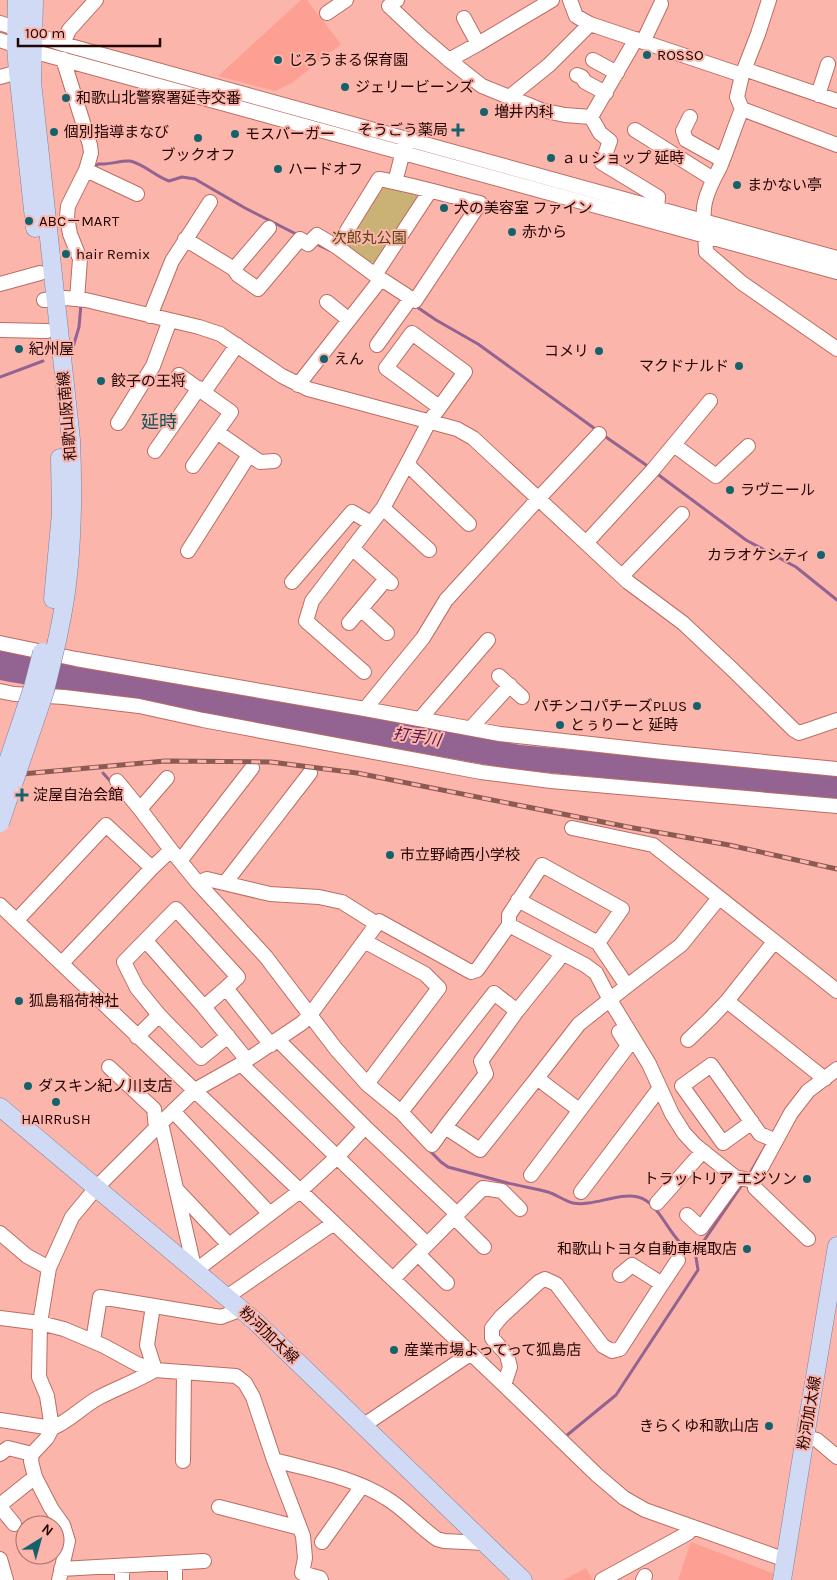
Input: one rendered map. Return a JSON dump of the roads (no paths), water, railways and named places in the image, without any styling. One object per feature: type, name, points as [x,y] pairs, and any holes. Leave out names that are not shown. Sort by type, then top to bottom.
[{"type":"main road","name":"和歌山阪南線","points":[[0,823],[45,691],[52,640],[61,513],[59,444],[47,331],[49,300],[40,274],[18,72],[17,0]]},
{"type":"main road","name":"和歌山阪南線","points":[[0,785],[33,688],[52,640],[67,586],[71,544],[73,492],[71,440],[49,300],[32,82],[19,40],[34,0]]},
{"type":"main road","name":"粉河加太線","points":[[0,1107],[195,1271],[228,1296],[523,1580]]},
{"type":"main road","name":"粉河加太線","points":[[782,1580],[804,1436],[837,1246]]},
{"type":"street","points":[[63,44],[69,30],[96,0]]},
{"type":"street","points":[[327,13],[346,0]]},
{"type":"street","points":[[397,0],[389,6],[422,37],[482,86],[542,110],[565,115],[591,117]]},
{"type":"street","points":[[449,60],[552,0]]},
{"type":"street","points":[[570,0],[576,16],[590,24],[837,101]]},
{"type":"street","points":[[769,0],[743,72],[737,97],[742,109],[704,203],[703,221],[706,252],[742,283],[837,348]]},
{"type":"street","points":[[591,117],[661,4]]},
{"type":"street","points":[[464,18],[478,44]]},
{"type":"street","points":[[0,23],[19,40],[62,59],[405,146],[592,197],[706,237],[836,266]]},
{"type":"street","points":[[513,94],[549,65],[590,24]]},
{"type":"street","points":[[19,40],[63,44],[405,146]]},
{"type":"street","points":[[62,59],[91,153],[89,171],[68,206],[67,217],[70,234],[80,259],[81,299]]},
{"type":"street","points":[[593,60],[617,73]]},
{"type":"street","points":[[818,95],[828,64]]},
{"type":"street","points":[[0,76],[18,72]]},
{"type":"street","points":[[577,75],[606,93]]},
{"type":"street","points":[[742,109],[837,145]]},
{"type":"street","points":[[591,117],[600,133],[610,140],[602,163],[658,196],[657,208]]},
{"type":"street","points":[[690,117],[683,131],[686,140],[722,160]]},
{"type":"street","points":[[635,130],[713,179]]},
{"type":"street","points":[[395,182],[405,146]]},
{"type":"street","points":[[89,171],[137,194]]},
{"type":"street","points":[[185,239],[234,269],[238,275],[258,289],[300,239],[308,244],[317,235],[337,247],[409,301],[415,301],[480,203],[379,179],[337,247]]},
{"type":"street","points":[[298,385],[379,280],[430,191]]},
{"type":"street","points":[[592,197],[657,208],[703,221],[836,266]]},
{"type":"street","points":[[150,316],[172,261],[210,202]]},
{"type":"street","points":[[234,269],[269,228]]},
{"type":"street","points":[[0,284],[40,274]]},
{"type":"street","points":[[49,300],[81,299],[199,327],[220,334],[282,376],[308,389],[457,429],[473,438],[622,576],[682,623],[794,730],[799,733],[837,720]]},
{"type":"street","points":[[377,345],[409,301]]},
{"type":"street","points":[[327,302],[349,320]]},
{"type":"street","points":[[118,423],[153,366],[170,320]]},
{"type":"street","points":[[0,330],[47,331]]},
{"type":"street","points":[[364,672],[306,621],[312,601],[383,508],[429,422],[465,372],[412,333],[386,368],[439,407]]},
{"type":"street","points":[[155,451],[237,345]]},
{"type":"street","points":[[179,375],[231,412],[193,466]]},
{"type":"street","points":[[586,543],[652,471],[710,401]]},
{"type":"street","points":[[217,432],[260,462],[274,461]]},
{"type":"street","points":[[365,709],[423,638],[446,600],[599,434]]},
{"type":"street","points":[[674,445],[716,476],[748,446]]},
{"type":"street","points":[[188,551],[249,454]]},
{"type":"street","points":[[407,464],[469,524]]},
{"type":"street","points":[[383,508],[429,550]]},
{"type":"street","points":[[292,582],[352,512],[371,523]]},
{"type":"street","points":[[622,576],[682,514]]},
{"type":"street","points":[[349,623],[389,581],[352,548]]},
{"type":"street","points":[[361,609],[387,633]]},
{"type":"street","points":[[420,719],[488,640]]},
{"type":"street","points":[[0,643],[76,659],[500,734],[837,769]]},
{"type":"street","points":[[499,676],[522,696]]},
{"type":"street","points":[[471,728],[510,685]]},
{"type":"street","points":[[0,691],[139,706],[203,720],[481,772],[551,781],[837,806]]},
{"type":"street","points":[[62,963],[152,868],[175,856],[252,768]]},
{"type":"street","points":[[225,883],[310,773]]},
{"type":"street","points":[[140,809],[167,778]]},
{"type":"street","points":[[117,781],[175,856],[266,957],[336,1049],[367,1084],[401,1112],[432,1145],[486,1074],[481,1062],[517,1011],[558,960]]},
{"type":"street","points":[[18,920],[106,825],[152,868]]},
{"type":"street","points":[[572,828],[653,845],[837,990]]},
{"type":"street","points":[[204,1562],[122,1566],[60,1574],[68,1542],[63,1525],[51,1508],[35,1477],[31,1461],[32,1454],[47,1438],[52,1428],[46,1396],[39,1377],[40,1323],[49,1268],[72,1218],[96,1188],[195,1090],[244,1062],[302,1023],[310,1015],[379,921],[471,972],[477,970],[509,925],[509,915],[542,864],[622,909],[598,943]]},
{"type":"street","points":[[198,883],[207,879],[270,894],[319,896],[342,902],[376,924]]},
{"type":"street","points":[[445,1127],[480,1150],[579,1024],[681,945],[718,898]]},
{"type":"street","points":[[518,900],[598,943],[627,986]]},
{"type":"street","points":[[0,905],[18,920],[470,1354],[504,1384],[597,1475],[624,1498],[645,1510],[786,1560]]},
{"type":"street","points":[[204,1007],[238,977],[176,910],[124,962],[137,988],[159,1015],[201,1058],[228,1036]]},
{"type":"street","points":[[509,925],[585,964],[596,973],[607,1003],[628,1046],[531,1175]]},
{"type":"street","points":[[146,941],[228,1036],[244,1062],[422,1249],[448,1283]]},
{"type":"street","points":[[364,941],[425,974],[439,988],[367,1084]]},
{"type":"street","points":[[688,1040],[727,1001],[774,942]]},
{"type":"street","points":[[226,988],[274,1042],[456,1215],[484,1247]]},
{"type":"street","points":[[401,1112],[494,992],[517,1011]]},
{"type":"street","points":[[727,1001],[821,1076]]},
{"type":"street","points":[[607,1003],[649,1064],[659,1089],[684,1133],[703,1151],[745,1179],[808,1239]]},
{"type":"street","points":[[138,1037],[159,1015]]},
{"type":"street","points":[[752,1122],[723,1143],[682,1086],[711,1064],[752,1122],[760,1134],[772,1139]]},
{"type":"street","points":[[109,1067],[154,1109],[177,1191],[195,1271],[300,1191],[336,1158],[365,1127]]},
{"type":"street","points":[[687,1215],[701,1228],[733,1184],[745,1179],[808,1091],[821,1076],[837,1069]]},
{"type":"street","points":[[537,1078],[579,1110]]},
{"type":"street","points":[[581,1192],[659,1089]]},
{"type":"street","points":[[173,1111],[270,1214]]},
{"type":"street","points":[[657,1203],[703,1151]]},
{"type":"street","points":[[393,1279],[483,1188],[502,1191],[520,1209]]},
{"type":"street","points":[[177,1191],[229,1245]]},
{"type":"street","points":[[228,1296],[334,1223]]},
{"type":"street","points":[[0,1233],[27,1256],[49,1268]]},
{"type":"street","points":[[504,1384],[510,1367],[507,1355],[492,1338],[492,1328],[501,1317],[539,1282],[545,1279],[556,1284],[603,1346],[612,1351],[620,1349],[678,1260]]},
{"type":"street","points":[[620,1275],[632,1265],[662,1284]]},
{"type":"street","points":[[93,1341],[100,1297],[221,1317],[242,1309]]},
{"type":"street","points":[[153,1306],[147,1345],[155,1370]]},
{"type":"street","points":[[0,1318],[40,1323],[64,1329],[93,1341],[137,1364],[155,1370],[236,1376],[245,1383],[254,1396],[274,1460],[303,1536],[306,1558],[302,1573],[322,1580]]},
{"type":"street","points":[[364,1425],[470,1354]]},
{"type":"street","points":[[0,1420],[52,1428],[59,1426],[77,1411],[99,1398],[155,1370]]},
{"type":"street","points":[[184,1372],[184,1461]]},
{"type":"street","points":[[804,1436],[816,1440],[837,1457]]},
{"type":"street","points":[[0,1454],[8,1448],[32,1454]]},
{"type":"street","points":[[274,1460],[362,1486],[388,1499],[437,1539],[484,1543]]},
{"type":"street","points":[[14,1524],[0,1506],[35,1477]]},
{"type":"street","points":[[322,1542],[362,1486]]},
{"type":"street","points":[[219,1508],[300,1528]]},
{"type":"street","points":[[602,1580],[688,1533],[692,1527]]},
{"type":"street","points":[[0,1559],[6,1580]]},
{"type":"street","points":[[175,1563],[175,1580]]},
{"type":"street","points":[[122,1566],[122,1580]]},
{"type":"water","name":"打手川","points":[[0,650],[115,669],[520,745],[837,774],[837,801],[510,769],[124,700],[10,682],[0,680]]},
{"type":"waterway","points":[[94,168],[98,164],[130,161],[169,181],[182,177],[195,179],[245,208],[300,236]]},
{"type":"waterway","points":[[314,243],[329,250]]},
{"type":"waterway","points":[[73,347],[79,327],[81,304]]},
{"type":"waterway","points":[[414,305],[478,344],[598,431]]},
{"type":"waterway","points":[[0,377],[43,361]]},
{"type":"waterway","points":[[603,435],[649,467]]},
{"type":"waterway","points":[[656,473],[746,540],[796,567],[837,600]]},
{"type":"waterway","points":[[103,773],[112,783]]},
{"type":"waterway","points":[[749,1175],[768,1142]]},
{"type":"waterway","points":[[429,1150],[448,1167],[548,1192],[573,1203],[589,1203],[622,1196],[638,1197],[654,1207],[679,1241],[695,1251]]},
{"type":"waterway","points":[[695,1251],[699,1248],[744,1182]]},
{"type":"waterway","points":[[566,1436],[616,1395],[698,1270],[695,1251]]},
{"type":"railway","points":[[0,776],[165,761],[271,762],[357,773],[628,827],[729,845],[837,869]]},
{"type":"place","name":"ROSSO","points":[[647,55]]},
{"type":"place","name":"じろうまる保育園","points":[[278,60]]},
{"type":"place","name":"ジェリービーンズ","points":[[345,87]]},
{"type":"place","name":"和歌山北警察署延寺交番","points":[[66,98]]},
{"type":"place","name":"増井内科","points":[[484,112]]},
{"type":"place","name":"そうごう薬局","points":[[458,130]]},
{"type":"place","name":"個別指導まなび","points":[[54,132]]},
{"type":"place","name":"モスバーガー","points":[[235,134]]},
{"type":"place","name":"ブックオフ","points":[[198,138]]},
{"type":"place","name":"ａｕショップ 延時","points":[[551,158]]},
{"type":"place","name":"ハードオフ","points":[[278,169]]},
{"type":"place","name":"まかない亭","points":[[737,185]]},
{"type":"place","name":"犬の美容室 ファイン","points":[[444,208]]},
{"type":"place","name":"ABC－MART","points":[[29,221]]},
{"type":"place","name":"赤から","points":[[512,232]]},
{"type":"place","name":"hair Remix","points":[[66,254]]},
{"type":"place","name":"紀州屋","points":[[19,349]]},
{"type":"place","name":"コメリ","points":[[599,351]]},
{"type":"place","name":"えん","points":[[324,359]]},
{"type":"place","name":"マクドナルド","points":[[739,366]]},
{"type":"place","name":"餃子の王将","points":[[101,381]]},
{"type":"place","name":"ラヴニール","points":[[730,490]]},
{"type":"place","name":"カラオケシティ","points":[[821,555]]},
{"type":"place","name":"パチンコパチーズPLUS","points":[[697,706]]},
{"type":"place","name":"とぅりーと 延時","points":[[560,725]]},
{"type":"place","name":"淀屋自治会館","points":[[22,795]]},
{"type":"place","name":"市立野崎西小学校","points":[[390,855]]},
{"type":"place","name":"狐島稲荷神社","points":[[19,1001]]},
{"type":"place","name":"ダスキン紀ノ川支店","points":[[28,1086]]},
{"type":"place","name":"HAIRRuSH","points":[[56,1102]]},
{"type":"place","name":"トラットリア エジソン","points":[[807,1179]]},
{"type":"place","name":"和歌山トヨタ自動車梶取店","points":[[747,1249]]},
{"type":"place","name":"産業市場よってって狐島店","points":[[394,1350]]},
{"type":"place","name":"きらくゆ和歌山店","points":[[769,1426]]},
{"type":"district","name":"延時","points":[[159,422]]},
{"type":"park label","name":"次郎丸公園","points":[[369,238]]}]
